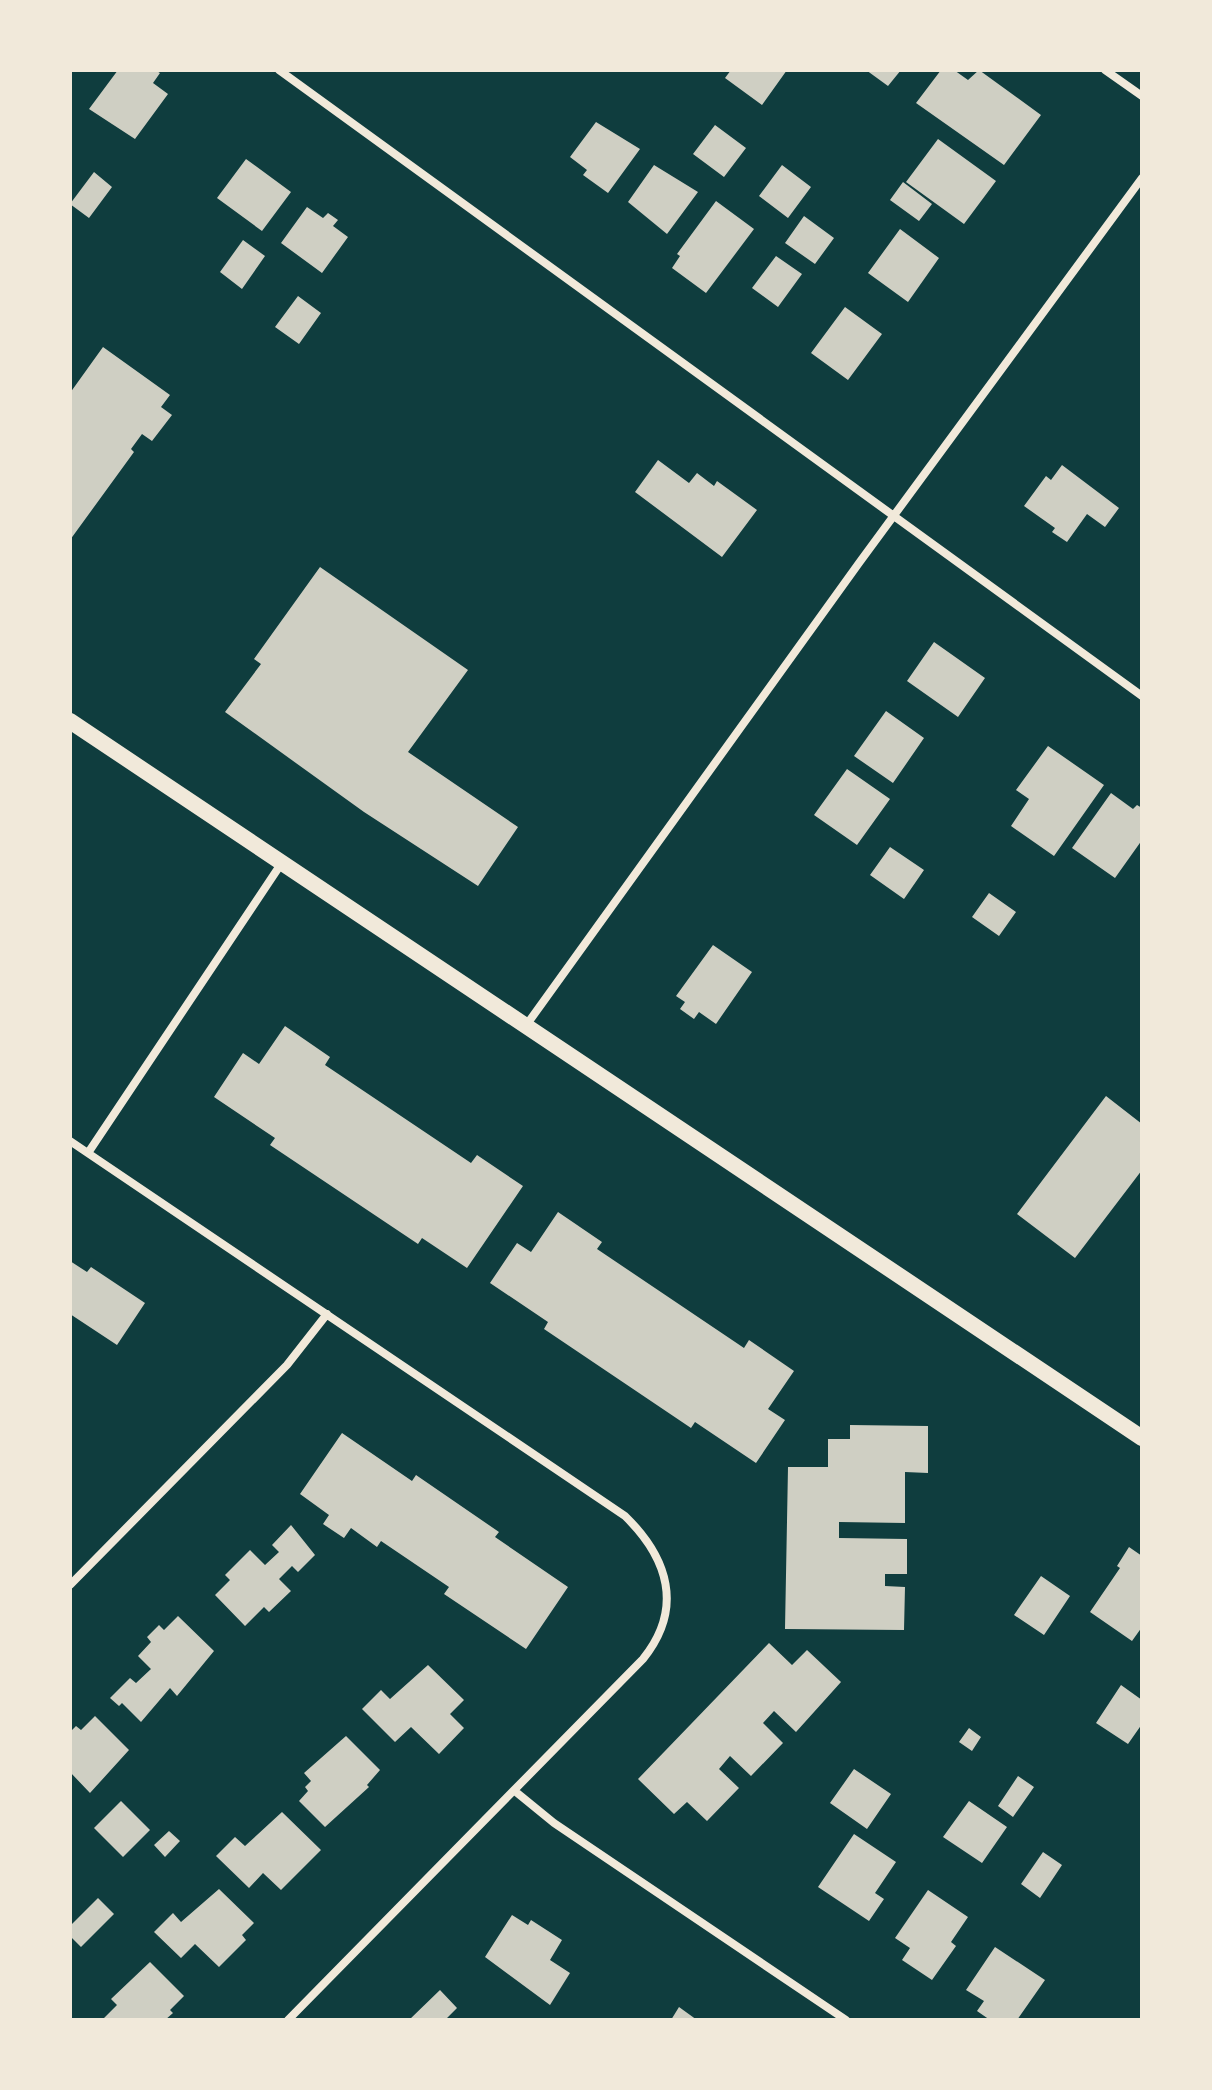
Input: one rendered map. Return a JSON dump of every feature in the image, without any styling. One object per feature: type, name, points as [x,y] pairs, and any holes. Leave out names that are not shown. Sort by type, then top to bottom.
[{"type":"main road","points":[[70,721],[1142,1438]]},
{"type":"street","points":[[279,70],[1142,696]]},
{"type":"street","points":[[1105,70],[1142,96]]},
{"type":"street","points":[[525,1028],[1142,178]]},
{"type":"street","points":[[88,1153],[281,864]]},
{"type":"street","points":[[70,1141],[625,1516],[656,1551],[666,1587],[663,1619],[650,1650],[516,1792],[288,2020]]},
{"type":"street","points":[[70,1585],[287,1365],[327,1314]]},
{"type":"street","points":[[516,1792],[554,1823],[846,2020]]},
{"type":"building","points":[[118,70],[155,70],[160,73],[153,83],[168,94],[135,139],[89,109]]},
{"type":"building","points":[[731,70],[787,70],[762,105],[725,78]]},
{"type":"building","points":[[866,70],[901,70],[888,86]]},
{"type":"building","points":[[941,70],[954,70],[968,80],[979,70],[1041,115],[1004,165],[916,103]]},
{"type":"building","points":[[596,122],[640,149],[608,193],[583,175],[587,170],[570,157]]},
{"type":"building","points":[[715,125],[746,148],[724,177],[693,154]]},
{"type":"building","points":[[938,139],[996,181],[964,224],[906,182]]},
{"type":"building","points":[[246,159],[291,192],[262,231],[217,198]]},
{"type":"building","points":[[654,165],[698,192],[667,234],[628,202]]},
{"type":"building","points":[[782,165],[811,187],[788,218],[759,196]]},
{"type":"building","points":[[94,172],[112,187],[89,218],[70,204]]},
{"type":"building","points":[[903,182],[932,204],[919,221],[890,200]]},
{"type":"building","points":[[716,201],[754,229],[706,293],[672,268],[680,256],[677,254]]},
{"type":"building","points":[[307,207],[323,218],[328,213],[338,220],[333,226],[348,237],[322,273],[281,243]]},
{"type":"building","points":[[804,216],[834,238],[815,264],[785,243]]},
{"type":"building","points":[[900,229],[939,258],[908,302],[868,273]]},
{"type":"building","points":[[243,240],[265,256],[242,289],[220,272]]},
{"type":"building","points":[[776,256],[802,274],[778,307],[752,288]]},
{"type":"building","points":[[298,296],[321,313],[299,344],[275,327]]},
{"type":"building","points":[[845,307],[882,334],[848,380],[811,353]]},
{"type":"building","points":[[103,347],[170,395],[161,407],[172,415],[152,441],[142,434],[131,449],[134,452],[70,540],[70,393]]},
{"type":"building","points":[[658,460],[689,483],[697,473],[714,486],[717,481],[757,510],[722,557],[635,492]]},
{"type":"building","points":[[1062,465],[1119,508],[1105,527],[1087,514],[1067,542],[1052,532],[1055,528],[1024,506],[1046,476],[1051,480]]},
{"type":"building","points":[[320,567],[468,670],[408,752],[518,827],[478,886],[364,812],[225,712],[261,664],[254,659]]},
{"type":"building","points":[[934,642],[985,678],[958,717],[907,681]]},
{"type":"building","points":[[886,711],[924,738],[893,783],[854,756]]},
{"type":"building","points":[[1048,746],[1104,785],[1054,856],[1011,826],[1029,799],[1016,790]]},
{"type":"building","points":[[847,769],[890,799],[857,845],[814,815]]},
{"type":"building","points":[[1111,793],[1133,809],[1137,805],[1142,808],[1142,840],[1115,878],[1072,848]]},
{"type":"building","points":[[890,847],[924,870],[904,899],[870,875]]},
{"type":"building","points":[[989,893],[1016,912],[999,936],[972,917]]},
{"type":"building","points":[[713,945],[752,972],[716,1024],[699,1012],[694,1019],[680,1009],[685,1002],[676,996]]},
{"type":"building","points":[[285,1026],[330,1057],[325,1065],[471,1163],[477,1155],[523,1186],[467,1268],[422,1238],[418,1244],[270,1145],[275,1138],[214,1097],[243,1053],[259,1064]]},
{"type":"building","points":[[1106,1096],[1142,1124],[1142,1170],[1075,1258],[1017,1214]]},
{"type":"building","points":[[558,1212],[602,1242],[597,1249],[744,1348],[749,1340],[794,1371],[768,1409],[785,1420],[756,1463],[695,1422],[691,1428],[544,1329],[548,1322],[490,1283],[517,1243],[531,1252]]},
{"type":"building","points":[[70,1261],[87,1272],[91,1267],[145,1303],[117,1345],[70,1314]]},
{"type":"building","points":[[850,1425],[928,1426],[928,1473],[905,1472],[905,1523],[839,1522],[839,1538],[907,1539],[907,1574],[885,1574],[885,1586],[905,1587],[904,1630],[785,1629],[788,1467],[828,1467],[828,1439],[850,1439]]},
{"type":"building","points":[[342,1433],[412,1481],[416,1475],[499,1532],[495,1537],[568,1587],[526,1649],[444,1594],[449,1587],[381,1541],[377,1547],[351,1528],[344,1538],[323,1524],[329,1515],[300,1494]]},
{"type":"building","points":[[291,1525],[315,1555],[298,1572],[292,1566],[279,1579],[291,1591],[269,1612],[264,1607],[245,1626],[215,1595],[230,1580],[225,1575],[250,1550],[265,1565],[279,1552],[272,1545]]},
{"type":"building","points":[[1129,1547],[1142,1556],[1142,1627],[1132,1641],[1090,1612],[1120,1568],[1117,1566]]},
{"type":"building","points":[[1041,1576],[1070,1596],[1044,1635],[1014,1615]]},
{"type":"building","points":[[178,1616],[214,1651],[177,1696],[170,1688],[141,1722],[122,1703],[119,1706],[110,1698],[130,1678],[136,1683],[151,1669],[138,1656],[151,1642],[147,1637],[159,1625],[164,1630]]},
{"type":"building","points":[[769,1643],[792,1665],[807,1650],[841,1682],[796,1732],[774,1711],[763,1723],[783,1743],[751,1776],[730,1756],[719,1769],[739,1788],[707,1821],[687,1802],[674,1814],[638,1779]]},
{"type":"building","points":[[428,1665],[464,1700],[450,1714],[464,1728],[439,1754],[411,1727],[395,1742],[362,1709],[381,1690],[390,1699]]},
{"type":"building","points":[[1121,1685],[1142,1700],[1142,1724],[1128,1744],[1096,1723]]},
{"type":"building","points":[[95,1716],[129,1750],[90,1793],[70,1772],[70,1732],[76,1726],[81,1730]]},
{"type":"building","points":[[969,1728],[981,1737],[972,1751],[959,1742]]},
{"type":"building","points":[[346,1736],[380,1770],[367,1785],[369,1787],[325,1827],[299,1801],[308,1791],[305,1787],[311,1781],[304,1773]]},
{"type":"building","points":[[854,1769],[891,1794],[867,1829],[830,1803]]},
{"type":"building","points":[[1018,1776],[1034,1787],[1013,1817],[998,1806]]},
{"type":"building","points":[[121,1801],[150,1830],[123,1857],[94,1828]]},
{"type":"building","points":[[969,1801],[1007,1827],[982,1863],[943,1837]]},
{"type":"building","points":[[282,1812],[321,1850],[281,1890],[263,1873],[249,1888],[216,1856],[235,1837],[245,1846]]},
{"type":"building","points":[[169,1831],[180,1841],[165,1857],[154,1845]]},
{"type":"building","points":[[854,1834],[896,1862],[875,1893],[884,1899],[869,1921],[818,1887]]},
{"type":"building","points":[[1043,1852],[1062,1865],[1040,1898],[1021,1884]]},
{"type":"building","points":[[219,1889],[254,1923],[242,1935],[246,1940],[219,1967],[195,1944],[181,1958],[154,1932],[173,1913],[181,1922]]},
{"type":"building","points":[[928,1890],[968,1917],[951,1942],[956,1946],[932,1980],[902,1960],[910,1948],[895,1938]]},
{"type":"building","points":[[98,1898],[114,1914],[81,1947],[70,1936],[70,1926]]},
{"type":"building","points":[[512,1915],[528,1925],[531,1920],[562,1940],[550,1960],[570,1973],[550,2005],[485,1957]]},
{"type":"building","points":[[995,1947],[1045,1980],[1017,2020],[990,2020],[977,2011],[984,2001],[966,1990]]},
{"type":"building","points":[[150,1962],[184,1996],[170,2010],[173,2013],[165,2020],[102,2020],[117,2005],[111,1999]]},
{"type":"building","points":[[440,1990],[457,2008],[445,2020],[409,2020]]},
{"type":"building","points":[[679,2007],[697,2020],[671,2020]]}]
